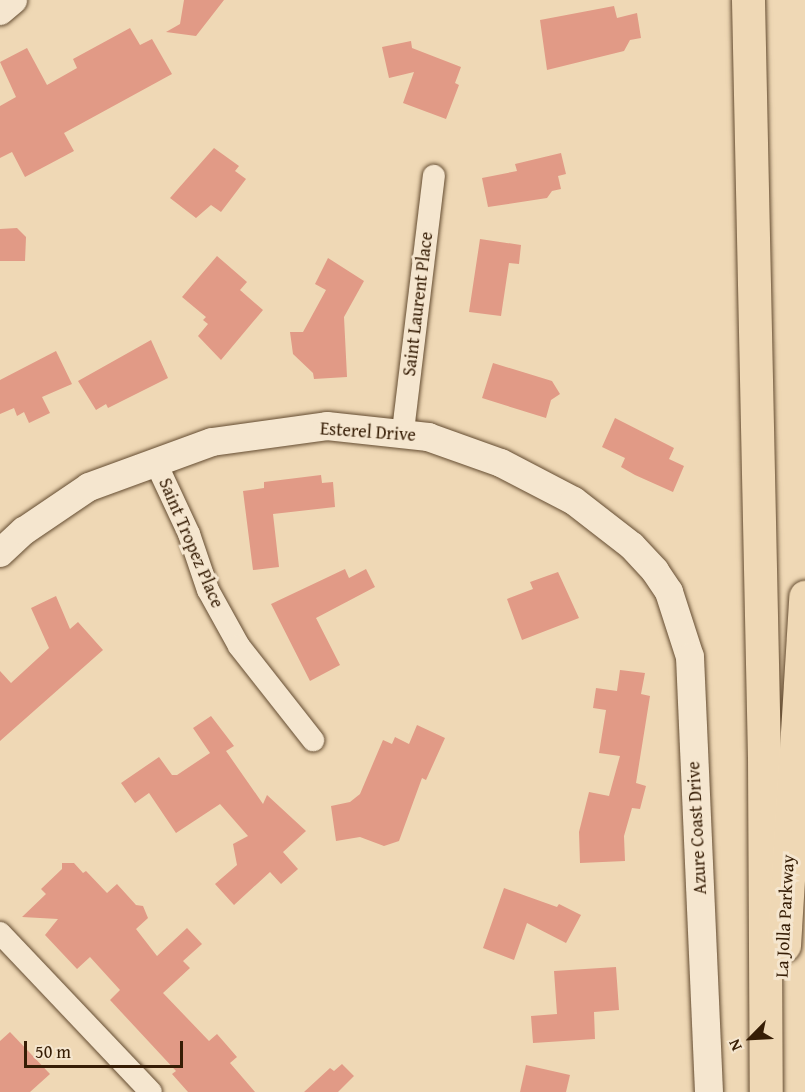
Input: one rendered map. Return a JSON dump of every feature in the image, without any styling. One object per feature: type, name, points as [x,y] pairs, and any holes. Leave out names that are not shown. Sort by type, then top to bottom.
[{"type":"highway","points":[[748,0],[764,757],[766,1092]]},
{"type":"highway","name":"La Jolla Parkway","points":[[776,1092],[805,597]]},
{"type":"street","points":[[0,11],[14,0]]},
{"type":"street","name":"Saint Laurent Place","points":[[403,431],[434,176]]},
{"type":"street","name":"Esterel Drive","points":[[0,553],[24,531],[89,487],[155,461],[212,442],[327,426],[403,431],[501,463],[574,501],[632,546],[656,571]]},
{"type":"street","name":"Saint Tropez Place","points":[[155,461],[189,534],[208,590],[239,646],[313,740]]},
{"type":"street","name":"Azure Coast Drive","points":[[656,571],[669,592],[690,657],[709,1092]]},
{"type":"street","points":[[0,933],[151,1092]]},
{"type":"building","points":[[184,0],[224,0],[196,36],[166,32],[180,24]]},
{"type":"building","points":[[614,6],[617,18],[637,13],[641,38],[630,40],[624,51],[547,70],[540,20]]},
{"type":"building","points":[[130,28],[140,45],[152,39],[172,74],[64,133],[74,151],[25,177],[12,152],[0,158],[0,106],[16,97],[0,62],[27,48],[47,85],[77,68],[73,59]]},
{"type":"building","points":[[411,41],[412,48],[461,67],[455,83],[459,85],[446,119],[403,103],[414,72],[389,78],[382,47]]},
{"type":"building","points":[[214,148],[239,166],[235,171],[246,179],[221,212],[211,205],[196,218],[170,198]]},
{"type":"building","points":[[561,153],[566,174],[558,176],[561,189],[552,191],[547,198],[488,207],[482,178],[517,171],[515,164]]},
{"type":"building","points":[[17,228],[26,237],[25,261],[0,261],[0,229]]},
{"type":"building","points":[[480,239],[521,245],[519,264],[509,263],[501,316],[469,312]]},
{"type":"building","points":[[217,256],[247,282],[240,290],[263,310],[221,360],[198,336],[208,324],[203,320],[206,317],[182,297]]},
{"type":"building","points":[[328,258],[364,281],[344,317],[347,377],[314,379],[313,373],[293,354],[290,332],[303,332],[326,290],[315,284]]},
{"type":"building","points":[[151,340],[168,378],[108,408],[106,404],[96,410],[78,381]]},
{"type":"building","points":[[56,351],[72,384],[42,397],[50,413],[29,423],[24,412],[17,416],[14,408],[0,414],[0,380]]},
{"type":"building","points":[[493,363],[552,381],[560,394],[551,400],[546,418],[482,398]]},
{"type":"building","points":[[615,418],[674,448],[669,459],[684,466],[673,492],[621,467],[625,458],[602,447]]},
{"type":"building","points":[[321,475],[322,483],[333,482],[335,507],[273,514],[279,567],[253,570],[243,491],[264,488],[264,482]]},
{"type":"building","points":[[345,569],[349,578],[366,569],[375,587],[316,618],[340,665],[310,681],[271,604]]},
{"type":"building","points":[[558,572],[579,618],[522,640],[507,599],[533,589],[530,582]]},
{"type":"building","points":[[56,596],[70,629],[78,622],[103,650],[0,741],[0,671],[11,683],[49,648],[31,608]]},
{"type":"building","points":[[620,670],[645,673],[641,694],[650,696],[636,783],[646,786],[640,809],[632,808],[624,836],[625,861],[580,863],[579,832],[589,792],[609,796],[620,756],[599,753],[606,710],[593,708],[596,688],[617,691]]},
{"type":"building","points":[[211,716],[234,746],[226,751],[263,804],[267,795],[306,831],[283,852],[298,869],[281,884],[270,872],[234,905],[215,884],[237,865],[233,844],[248,836],[220,804],[176,833],[149,793],[135,803],[121,783],[159,757],[172,775],[177,775],[210,753],[193,728]]},
{"type":"building","points":[[417,725],[445,738],[426,780],[422,778],[399,841],[384,846],[360,837],[336,841],[331,806],[350,802],[360,794],[383,740],[392,744],[395,737],[409,744]]},
{"type":"building","points":[[62,863],[74,863],[83,873],[86,871],[107,893],[117,884],[136,905],[143,906],[148,918],[136,929],[157,956],[187,928],[202,944],[183,961],[190,968],[163,993],[209,1041],[217,1034],[237,1057],[230,1063],[255,1092],[188,1092],[172,1074],[176,1071],[110,1000],[120,990],[90,957],[77,969],[45,935],[58,919],[22,917],[46,894],[41,889],[62,869]]},
{"type":"building","points":[[504,888],[557,907],[559,904],[581,915],[566,943],[527,923],[514,960],[483,948]]},
{"type":"building","points":[[616,967],[619,1010],[594,1012],[595,1039],[533,1043],[531,1016],[557,1014],[554,971]]},
{"type":"building","points":[[10,1032],[50,1074],[30,1092],[0,1092],[0,1041]]},
{"type":"building","points":[[342,1064],[354,1076],[338,1092],[304,1092],[330,1068],[334,1071]]},
{"type":"building","points":[[526,1065],[570,1075],[566,1092],[520,1092]]}]
